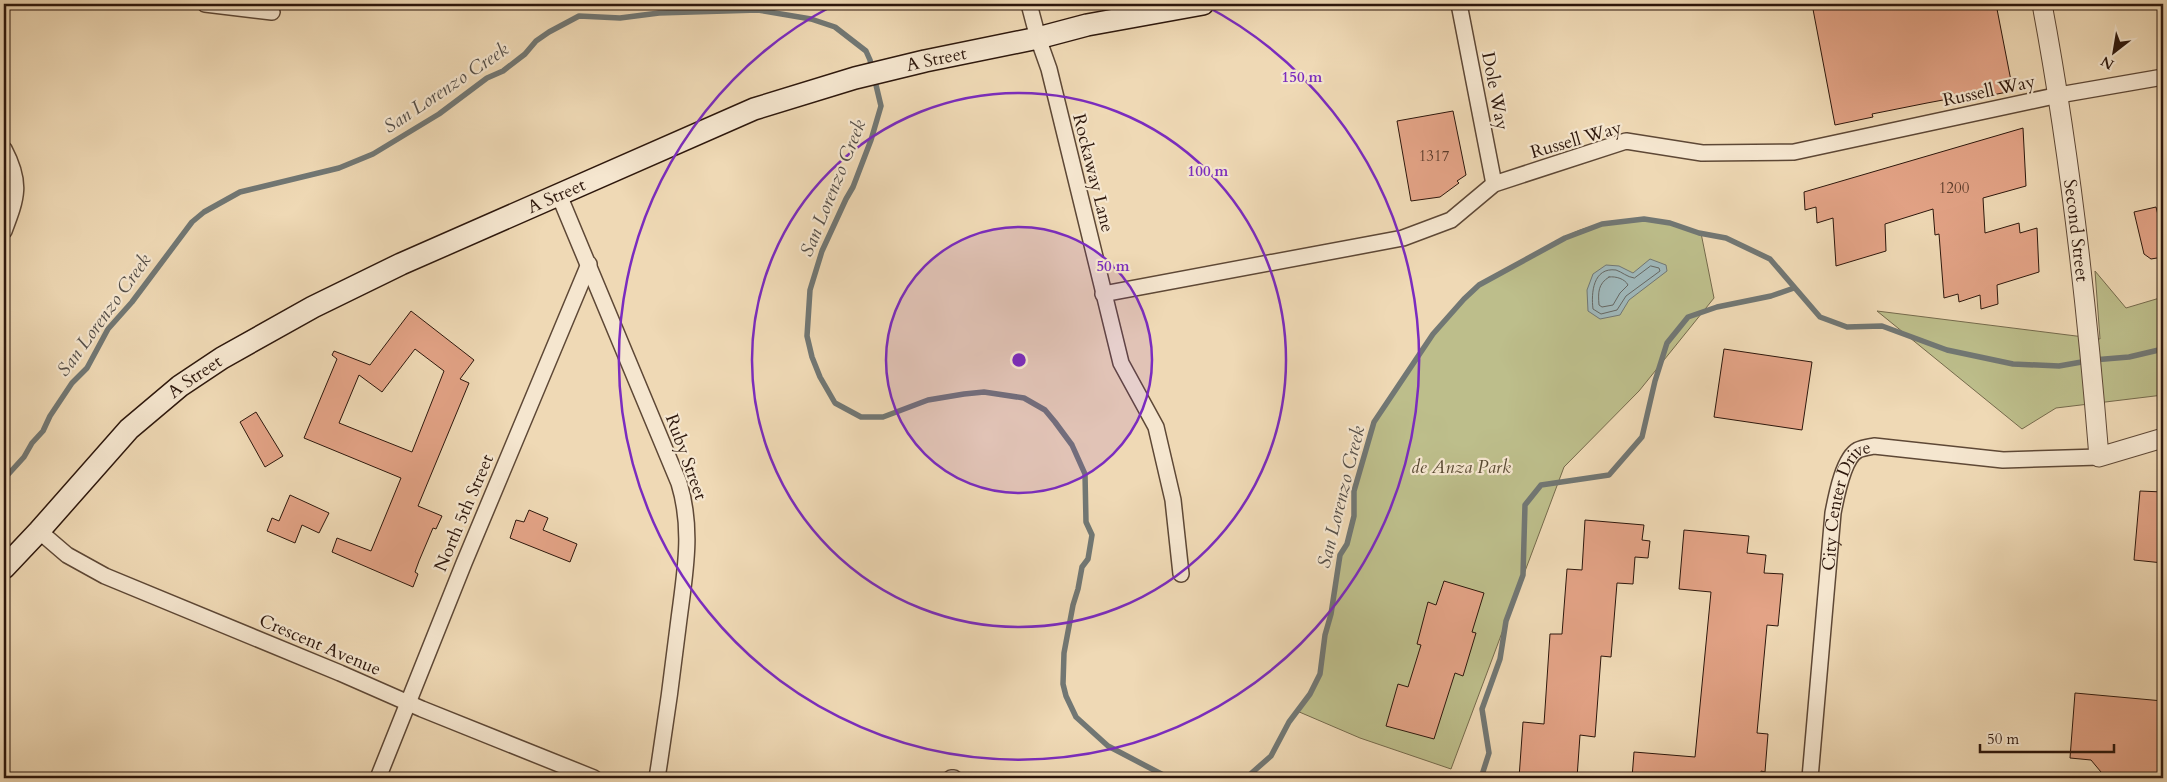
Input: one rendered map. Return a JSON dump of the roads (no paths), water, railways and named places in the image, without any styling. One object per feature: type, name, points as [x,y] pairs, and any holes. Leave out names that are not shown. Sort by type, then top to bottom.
[{"type":"main road","name":"A Street","points":[[4,568],[129,429],[162,400],[199,372],[322,302],[401,264],[754,110],[854,78],[925,61],[1038,38],[1087,25],[1202,4]]},
{"type":"street","points":[[205,4],[272,12]]},
{"type":"street","name":"Rockaway Lane","points":[[1029,4],[1049,69],[1121,363],[1156,428],[1173,500],[1181,574]]},
{"type":"street","name":"Dole Way","points":[[1459,4],[1494,184]]},
{"type":"street","name":"Second Street","points":[[2042,4],[2059,96],[2088,329],[2099,457]]},
{"type":"street","name":"Russell Way","points":[[1103,294],[1403,238],[1451,220],[1494,184],[1626,141],[1702,153],[1794,152],[2059,96],[2163,77]]},
{"type":"street","points":[[4,149],[16,176],[16,200],[4,231]]},
{"type":"street","name":"Ruby Street","points":[[559,195],[680,483],[686,507],[688,545],[657,778]]},
{"type":"street","name":"North 5th Street","points":[[378,778],[464,563],[589,264]]},
{"type":"street","name":"City Center Drive","points":[[1810,778],[1833,513],[1839,483],[1849,460],[1857,450],[1874,446],[2003,460],[2099,457],[2163,438]]},
{"type":"street","name":"Crescent Avenue","points":[[39,531],[67,555],[105,576],[594,778]]},
{"type":"water","points":[[1650,259],[1666,265],[1667,271],[1629,300],[1620,315],[1600,319],[1588,311],[1587,290],[1593,274],[1606,265],[1619,266],[1633,273]]},
{"type":"waterway","name":"San Lorenzo Creek","points":[[4,479],[24,457],[32,443],[43,431],[50,416],[72,383],[87,368],[108,329],[132,302],[192,222],[204,212],[240,192],[339,168],[373,154],[439,114],[487,78],[503,71],[525,54],[536,41],[579,16],[620,18],[659,13],[758,10],[811,19],[835,27],[866,51],[881,106],[871,140],[853,187],[822,251],[810,290],[807,336],[812,357],[820,377],[835,403],[861,417],[883,417],[928,400],[984,392],[1024,398],[1045,410],[1072,445],[1085,474],[1086,522],[1092,535],[1088,559],[1082,567],[1064,653],[1063,684],[1066,696],[1076,717],[1108,746],[1169,778]]},
{"type":"waterway","name":"San Lorenzo Creek","points":[[1246,778],[1271,756],[1289,722],[1310,694],[1320,674],[1325,635],[1331,614],[1340,555],[1347,544],[1354,516],[1354,491],[1374,422],[1433,334],[1464,299],[1479,285],[1565,238],[1602,224],[1644,219],[1670,223],[1699,233],[1726,238],[1770,259],[1820,317],[1847,327],[1882,326],[1947,350],[2013,364],[2059,366],[2093,360],[2129,357],[2163,349]]},
{"type":"waterway","points":[[1481,778],[1489,753],[1482,709],[1500,659],[1506,621],[1523,575],[1525,505],[1541,485],[1609,475],[1642,437],[1655,381],[1667,343],[1688,317],[1717,307],[1771,296],[1794,288]]},
{"type":"park label","name":"de Anza Park","points":[[1461,467]]}]
